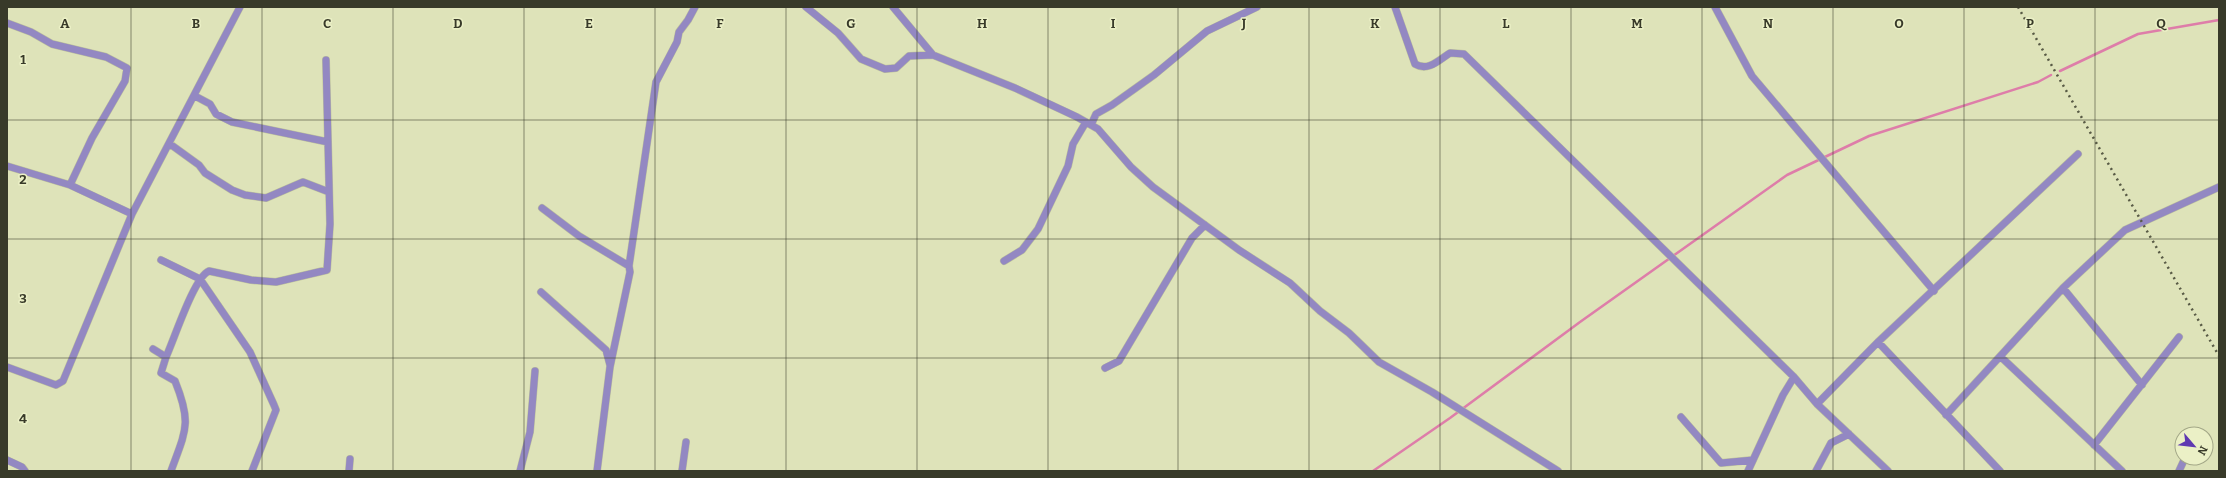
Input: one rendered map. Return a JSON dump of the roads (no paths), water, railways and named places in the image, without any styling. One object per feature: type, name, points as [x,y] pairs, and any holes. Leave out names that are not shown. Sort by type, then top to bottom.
[{"type":"street","points":[[7,367],[56,385],[63,381],[132,214],[170,144],[240,7]]},
{"type":"street","points":[[597,471],[610,367],[630,272],[629,266],[656,82],[677,42],[679,32],[695,7]]},
{"type":"street","points":[[806,7],[838,33],[862,59],[885,69],[896,68],[909,56],[933,55],[980,73],[1098,129],[1146,182],[1239,250],[1290,283],[1320,310],[1349,333],[1379,362],[1466,413],[1558,471]]},
{"type":"street","points":[[892,7],[933,55]]},
{"type":"street","points":[[1004,261],[1022,250],[1038,229],[1068,166],[1073,144],[1096,114],[1112,105],[1154,75],[1207,31],[1257,7]]},
{"type":"street","points":[[1394,7],[1415,64],[1420,68],[1428,68],[1450,52],[1464,54],[1794,377],[1817,404],[1888,471]]},
{"type":"street","points":[[1715,7],[1752,76],[1934,291]]},
{"type":"street","points":[[7,22],[31,32],[52,44],[106,57],[127,68],[125,81],[92,138],[70,185]]},
{"type":"street","points":[[171,471],[185,435],[186,415],[175,381],[161,373],[166,357],[204,273],[209,271],[251,280],[276,282],[295,280],[327,270],[329,266],[326,60]]},
{"type":"street","points":[[195,96],[210,104],[216,114],[232,122],[328,142]]},
{"type":"street","points":[[170,144],[199,165],[205,173],[232,190],[245,195],[266,198],[303,182],[329,192]]},
{"type":"street","points":[[1817,404],[1878,342],[2078,154]]},
{"type":"street","points":[[7,166],[70,185],[132,214]]},
{"type":"street","points":[[1946,415],[2064,288],[2125,230],[2219,187]]},
{"type":"street","points":[[542,208],[579,236],[629,266]]},
{"type":"street","points":[[1105,368],[1119,361],[1192,238],[1205,225]]},
{"type":"street","points":[[161,260],[200,279],[250,352],[276,410],[252,471]]},
{"type":"street","points":[[2064,288],[2142,385]]},
{"type":"street","points":[[541,292],[606,350],[610,367]]},
{"type":"street","points":[[2094,445],[2179,337]]},
{"type":"street","points":[[1878,342],[2000,471]]},
{"type":"street","points":[[153,349],[166,357]]},
{"type":"street","points":[[2001,357],[2122,471]]},
{"type":"street","points":[[520,471],[530,432],[535,371]]},
{"type":"street","points":[[1748,471],[1783,395],[1794,377]]},
{"type":"street","points":[[1681,417],[1721,463],[1753,460]]},
{"type":"street","points":[[1816,471],[1831,443],[1849,434]]},
{"type":"street","points":[[682,471],[686,442]]},
{"type":"street","points":[[349,471],[350,459]]},
{"type":"street","points":[[7,460],[22,467],[25,471]]},
{"type":"waterway","points":[[2060,71],[2138,34],[2219,20]]},
{"type":"waterway","points":[[1373,471],[1450,418],[1580,322],[1787,175],[1869,136],[2038,82],[2051,75]]},
{"type":"railway","points":[[2018,7],[2219,356]]}]
